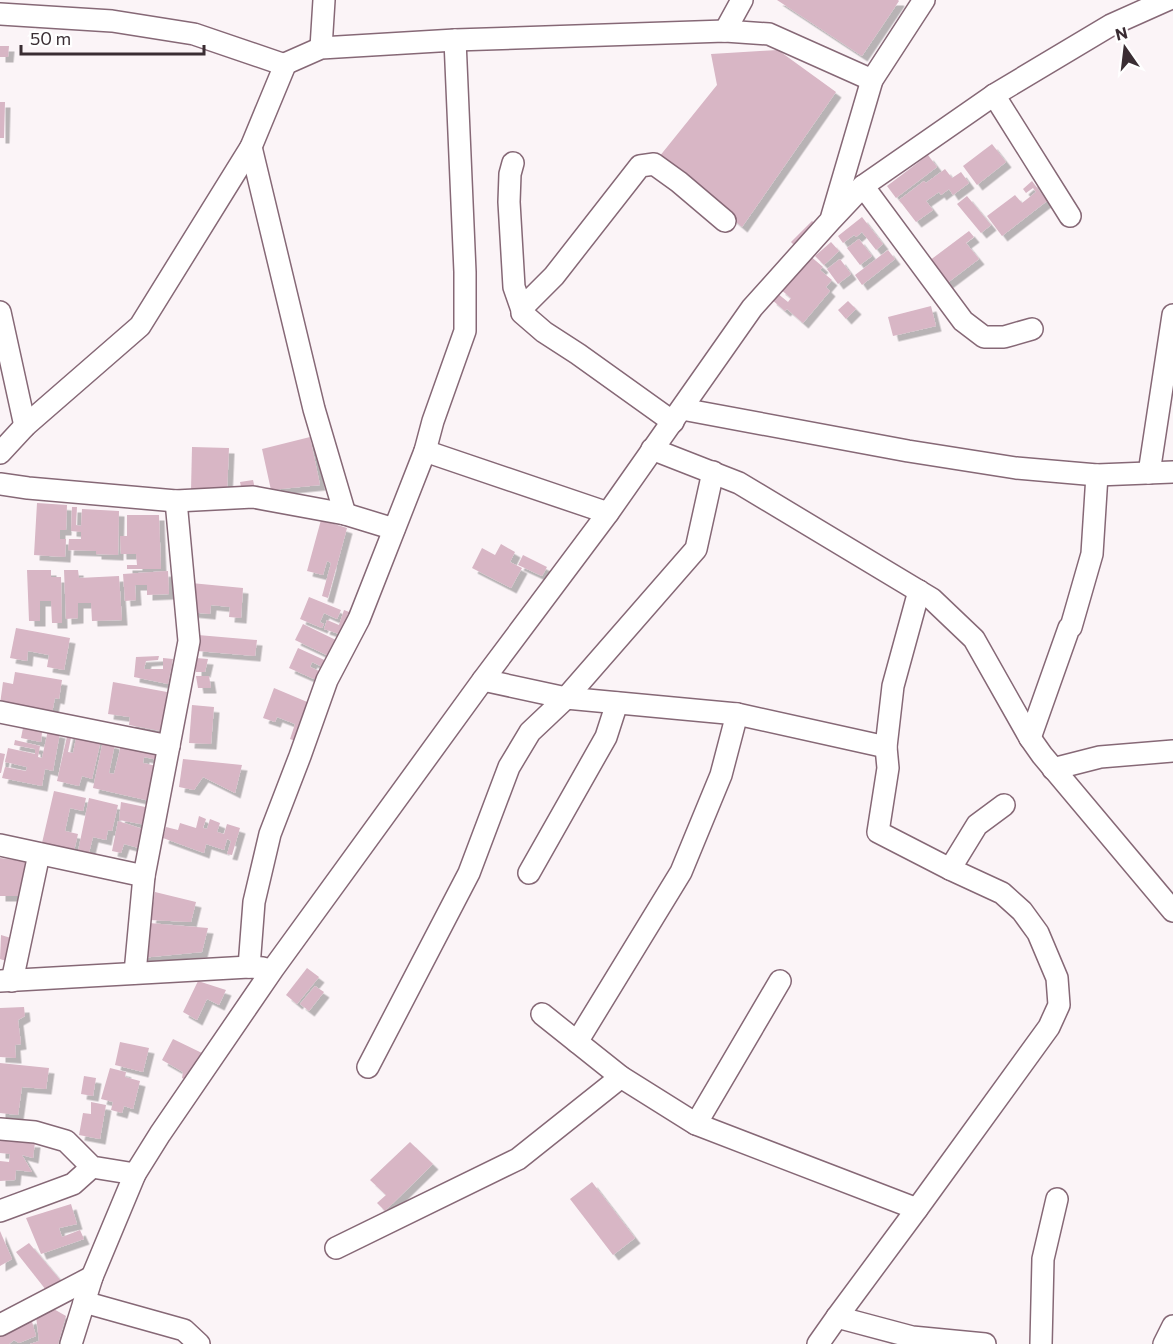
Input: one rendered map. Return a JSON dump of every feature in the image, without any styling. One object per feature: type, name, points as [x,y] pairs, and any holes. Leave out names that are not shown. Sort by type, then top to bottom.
[{"type":"street","points":[[321,48],[324,0]]},
{"type":"street","points":[[725,31],[742,0]]},
{"type":"street","points":[[831,220],[872,80],[924,0]]},
{"type":"street","points":[[71,1344],[92,1277],[135,1174],[160,1134],[273,969],[483,680],[609,513],[752,308],[863,186],[994,95],[1111,25],[1167,0]]},
{"type":"street","points":[[0,14],[112,21],[194,34],[285,65]]},
{"type":"street","points":[[0,453],[25,426],[140,326],[251,147],[285,65],[321,48],[455,40],[725,31],[769,34],[872,80]]},
{"type":"street","points":[[249,967],[254,902],[270,834],[327,680],[359,618],[425,451],[433,421],[465,332],[465,272],[455,40]]},
{"type":"street","points":[[994,95],[1070,216]]},
{"type":"street","points":[[251,147],[314,409],[345,514]]},
{"type":"street","points":[[513,163],[510,174],[510,202],[514,287],[522,313],[544,332],[677,415],[1016,468],[1097,475],[1173,472]]},
{"type":"street","points":[[522,310],[554,276],[640,166],[654,164],[725,221]]},
{"type":"street","points":[[863,186],[963,321],[984,337],[1004,337],[1032,328]]},
{"type":"street","points":[[0,312],[8,383],[25,426]]},
{"type":"street","points":[[1149,473],[1173,315]]},
{"type":"street","points":[[652,449],[738,483],[932,598],[974,639],[1030,738],[1053,769],[1173,911]]},
{"type":"street","points":[[425,451],[609,513]]},
{"type":"street","points":[[368,1066],[469,873],[509,767],[530,732],[566,698],[696,549],[713,472]]},
{"type":"street","points":[[1030,738],[1071,627],[1092,554],[1097,475]]},
{"type":"street","points":[[0,484],[176,501],[253,497],[345,514],[394,529]]},
{"type":"street","points":[[135,973],[144,876],[189,641],[176,501]]},
{"type":"street","points":[[818,1344],[1049,1027],[1059,1005],[1057,978],[1038,933],[1022,910],[1002,894],[878,832],[888,768],[886,747],[893,686],[919,591]]},
{"type":"street","points":[[483,680],[566,698],[737,714],[886,747]]},
{"type":"street","points":[[529,873],[606,737],[617,703]]},
{"type":"street","points":[[0,712],[169,746]]},
{"type":"street","points":[[577,1042],[681,872],[721,775],[737,714]]},
{"type":"street","points":[[1053,769],[1100,757],[1173,751]]},
{"type":"street","points":[[950,869],[977,825],[1004,805]]},
{"type":"street","points":[[0,845],[144,876]]},
{"type":"street","points":[[39,854],[6,981],[249,967],[273,969]]},
{"type":"street","points":[[696,1124],[780,981]]},
{"type":"street","points":[[542,1014],[621,1077],[696,1124],[917,1209]]},
{"type":"street","points":[[336,1248],[518,1159],[621,1077]]},
{"type":"street","points":[[0,1129],[35,1132],[66,1142],[92,1167],[135,1174]]},
{"type":"street","points":[[0,1211],[73,1184],[92,1167]]},
{"type":"street","points":[[1041,1344],[1043,1259],[1057,1199]]},
{"type":"street","points":[[0,1325],[92,1277]]},
{"type":"street","points":[[84,1302],[184,1330],[199,1344]]},
{"type":"street","points":[[837,1317],[912,1337],[985,1344]]},
{"type":"street","points":[[1164,1344],[1173,1326]]},
{"type":"building","points":[[777,0],[898,0],[899,1],[862,56]]},
{"type":"building","points":[[0,46],[9,46],[8,57],[0,57]]},
{"type":"building","points":[[778,50],[836,92],[742,227],[659,157],[717,85],[711,54]]},
{"type":"building","points":[[0,102],[5,102],[4,138],[0,138]]},
{"type":"building","points":[[992,144],[1006,162],[977,185],[963,166]]},
{"type":"building","points":[[928,155],[937,167],[896,198],[887,186]]},
{"type":"building","points":[[945,169],[952,178],[961,172],[969,183],[953,195],[949,189],[941,195],[939,192],[926,201],[933,210],[916,222],[899,200]]},
{"type":"building","points":[[1032,181],[1047,201],[1002,236],[987,216],[1015,195],[1022,203],[1036,192],[1033,188],[1026,193],[1023,189]]},
{"type":"building","points":[[967,196],[991,225],[981,233],[957,204]]},
{"type":"building","points":[[862,217],[883,244],[876,250],[862,232],[843,243],[838,236]]},
{"type":"building","points":[[812,221],[817,225],[796,247],[791,242]]},
{"type":"building","points":[[969,231],[974,237],[966,243],[979,259],[942,287],[925,264]]},
{"type":"building","points":[[859,239],[872,256],[860,265],[847,248]]},
{"type":"building","points":[[831,242],[839,251],[824,265],[815,256]]},
{"type":"building","points":[[888,250],[895,259],[862,285],[855,275]]},
{"type":"building","points":[[809,255],[823,267],[820,270],[832,280],[826,287],[830,291],[803,323],[771,299],[777,293],[788,302],[791,298],[780,289]]},
{"type":"building","points":[[840,259],[851,274],[838,284],[827,269]]},
{"type":"building","points":[[848,301],[856,309],[846,319],[838,310]]},
{"type":"building","points":[[931,306],[936,326],[893,336],[888,317]]},
{"type":"building","points":[[310,437],[320,485],[271,490],[262,449]]},
{"type":"building","points":[[192,447],[229,448],[227,492],[191,491]]},
{"type":"building","points":[[253,480],[255,489],[242,491],[240,482]]},
{"type":"building","points":[[37,503],[67,505],[66,530],[60,530],[60,539],[66,539],[65,557],[34,555]]},
{"type":"building","points":[[72,507],[77,507],[76,525],[81,526],[82,509],[119,511],[118,555],[68,550],[69,539],[81,539],[81,532],[71,531]]},
{"type":"building","points":[[127,515],[159,515],[161,569],[127,569],[127,565],[137,565],[136,554],[121,554],[120,536],[127,536]]},
{"type":"building","points":[[321,520],[347,528],[328,598],[322,596],[331,563],[327,561],[323,575],[307,571]]},
{"type":"building","points":[[501,544],[515,552],[510,562],[522,568],[511,588],[472,568],[482,548],[495,555]]},
{"type":"building","points":[[523,555],[547,567],[542,576],[518,565]]},
{"type":"building","points":[[27,570],[51,570],[51,577],[61,577],[62,623],[52,623],[51,601],[40,601],[40,621],[29,621]]},
{"type":"building","points":[[64,570],[78,570],[79,578],[119,576],[122,620],[92,621],[91,603],[78,603],[78,618],[66,619]]},
{"type":"building","points":[[168,571],[169,594],[147,595],[147,585],[135,585],[136,600],[125,601],[123,574]]},
{"type":"building","points":[[191,583],[243,588],[241,618],[229,617],[230,607],[211,605],[210,614],[189,612]]},
{"type":"building","points":[[309,597],[341,610],[337,619],[324,613],[320,622],[324,624],[322,628],[300,619]]},
{"type":"building","points":[[344,610],[357,615],[345,636],[324,629],[327,620],[339,625]]},
{"type":"building","points":[[303,624],[342,643],[335,659],[295,640]]},
{"type":"building","points":[[16,628],[70,638],[64,670],[47,667],[49,655],[28,651],[27,661],[10,658]]},
{"type":"building","points":[[198,635],[257,640],[255,656],[197,651]]},
{"type":"building","points":[[298,648],[331,663],[329,670],[312,662],[310,667],[326,674],[323,683],[289,668]]},
{"type":"building","points":[[159,656],[158,660],[146,661],[144,669],[163,669],[163,658],[173,659],[168,684],[134,677],[136,657]]},
{"type":"building","points":[[196,658],[208,659],[205,672],[196,672]]},
{"type":"building","points":[[15,672],[62,680],[59,699],[55,698],[52,713],[0,704],[3,682],[13,684]]},
{"type":"building","points":[[196,676],[209,676],[211,688],[198,688]]},
{"type":"building","points":[[113,682],[167,692],[161,731],[129,725],[130,717],[108,714]]},
{"type":"building","points":[[274,688],[312,704],[298,742],[290,739],[295,724],[277,717],[275,722],[263,718]]},
{"type":"building","points":[[192,705],[214,707],[211,744],[189,743]]},
{"type":"building","points":[[23,728],[42,732],[41,742],[21,738]]},
{"type":"building","points":[[48,730],[60,733],[53,771],[45,769],[42,786],[2,778],[5,767],[26,771],[27,767],[5,762],[8,748],[35,754],[35,749],[14,745],[15,740],[40,746],[38,757],[42,758]]},
{"type":"building","points":[[68,732],[72,733],[68,752],[73,753],[76,738],[87,741],[88,736],[101,740],[92,779],[82,776],[79,786],[57,781]]},
{"type":"building","points":[[103,741],[115,744],[109,773],[114,774],[121,745],[159,753],[158,760],[144,757],[143,763],[157,766],[150,801],[93,788]]},
{"type":"building","points":[[0,753],[5,754],[1,773],[0,773]]},
{"type":"building","points":[[183,759],[242,765],[235,793],[203,777],[194,790],[179,787]]},
{"type":"building","points":[[54,791],[86,798],[83,811],[70,808],[65,831],[78,834],[74,851],[42,843]]},
{"type":"building","points":[[89,798],[118,805],[112,831],[108,830],[106,840],[93,837],[89,853],[78,851]]},
{"type":"building","points":[[121,802],[150,808],[146,825],[119,820]]},
{"type":"building","points":[[199,816],[206,819],[203,828],[207,829],[210,819],[220,823],[217,832],[224,834],[227,824],[240,828],[232,855],[227,854],[231,841],[227,839],[224,850],[206,844],[204,853],[163,838],[166,827],[178,830],[180,823],[196,828]]},
{"type":"building","points":[[118,821],[143,829],[139,848],[124,844],[121,853],[112,851]]},
{"type":"building","points":[[0,858],[30,862],[18,896],[0,896]]},
{"type":"building","points":[[155,892],[196,902],[191,922],[150,920]]},
{"type":"building","points":[[149,923],[208,928],[202,952],[141,958]]},
{"type":"building","points":[[1,935],[11,938],[6,961],[0,959]]},
{"type":"building","points":[[307,968],[319,977],[297,1004],[286,995]]},
{"type":"building","points":[[198,981],[226,990],[219,1005],[207,999],[197,1020],[183,1012]]},
{"type":"building","points":[[315,986],[324,992],[309,1011],[300,1004]]},
{"type":"building","points":[[24,1007],[25,1016],[18,1020],[21,1044],[15,1045],[16,1058],[0,1057],[0,1008]]},
{"type":"building","points":[[173,1039],[202,1053],[189,1081],[182,1078],[183,1072],[162,1060]]},
{"type":"building","points":[[120,1042],[149,1048],[143,1072],[115,1065]]},
{"type":"building","points":[[0,1063],[49,1068],[46,1089],[22,1087],[18,1115],[0,1113]]},
{"type":"building","points":[[110,1068],[126,1072],[125,1077],[140,1081],[133,1109],[124,1106],[122,1113],[111,1110],[113,1102],[101,1099]]},
{"type":"building","points":[[84,1076],[96,1078],[93,1096],[81,1094]]},
{"type":"building","points":[[91,1102],[106,1105],[100,1139],[79,1135],[83,1113],[91,1114]]},
{"type":"building","points":[[0,1140],[35,1142],[33,1158],[22,1155],[32,1172],[16,1170],[15,1180],[0,1181],[0,1161],[9,1162],[10,1154],[0,1153]]},
{"type":"building","points":[[410,1142],[433,1164],[385,1211],[377,1203],[386,1195],[370,1180]]},
{"type":"building","points":[[592,1182],[635,1238],[613,1255],[570,1199]]},
{"type":"building","points":[[71,1204],[77,1224],[59,1228],[62,1237],[80,1230],[84,1239],[41,1254],[26,1218]]},
{"type":"building","points":[[0,1231],[12,1259],[0,1266]]},
{"type":"building","points":[[29,1243],[61,1281],[46,1290],[16,1252]]},
{"type":"building","points":[[52,1308],[66,1316],[58,1344],[30,1344],[39,1341],[36,1316]]},
{"type":"building","points":[[31,1318],[36,1336],[19,1343],[14,1340],[9,1344],[0,1344],[0,1332]]}]
